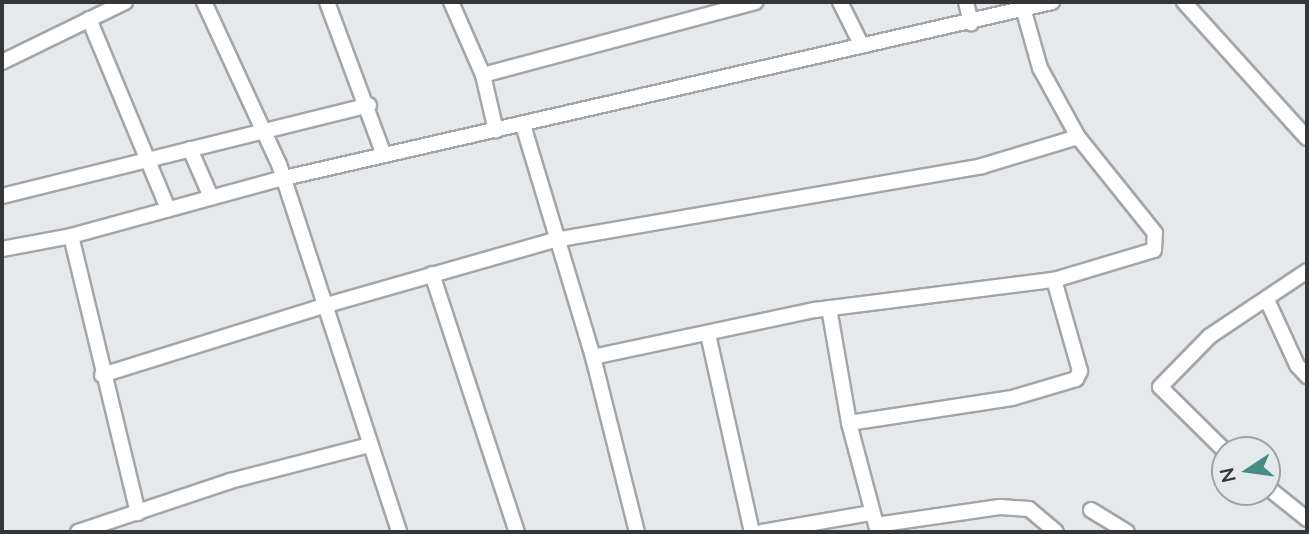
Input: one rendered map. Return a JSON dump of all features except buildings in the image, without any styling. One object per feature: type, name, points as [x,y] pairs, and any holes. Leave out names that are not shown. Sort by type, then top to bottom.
[{"type":"street","points":[[2,62],[125,2]]},
{"type":"street","points":[[204,2],[279,164],[280,179],[399,532]]},
{"type":"street","points":[[327,2],[369,105],[384,155]]},
{"type":"street","points":[[451,2],[483,75],[496,131]]},
{"type":"street","points":[[483,75],[755,2]]},
{"type":"street","points":[[840,2],[862,46]]},
{"type":"street","points":[[966,2],[971,23]]},
{"type":"street","points":[[2,249],[71,236],[280,179],[971,23],[1052,2]]},
{"type":"street","points":[[1184,2],[1307,138]]},
{"type":"street","points":[[593,357],[829,308],[1054,280],[1142,256],[1154,250],[1158,242],[1078,137],[1040,68],[1023,8]]},
{"type":"street","points":[[89,19],[150,158],[168,209]]},
{"type":"street","points":[[2,197],[369,105]]},
{"type":"street","points":[[523,125],[555,240],[593,357],[637,532]]},
{"type":"street","points":[[102,375],[323,306],[555,240],[982,166],[1078,137]]},
{"type":"street","points":[[190,149],[211,197]]},
{"type":"street","points":[[71,236],[102,375],[138,513]]},
{"type":"street","points":[[1211,437],[1160,387],[1210,336],[1307,271]]},
{"type":"street","points":[[432,274],[516,532]]},
{"type":"street","points":[[849,423],[1012,398],[1076,379],[1080,371],[1054,280]]},
{"type":"street","points":[[1267,300],[1282,338],[1307,376]]},
{"type":"street","points":[[829,308],[849,423],[875,523]]},
{"type":"street","points":[[708,334],[752,532]]},
{"type":"street","points":[[78,532],[230,481],[369,445]]},
{"type":"street","points":[[1281,498],[1307,519]]},
{"type":"street","points":[[762,532],[875,523],[1000,507],[1029,509],[1055,532]]},
{"type":"street","points":[[1091,510],[1127,532]]}]
